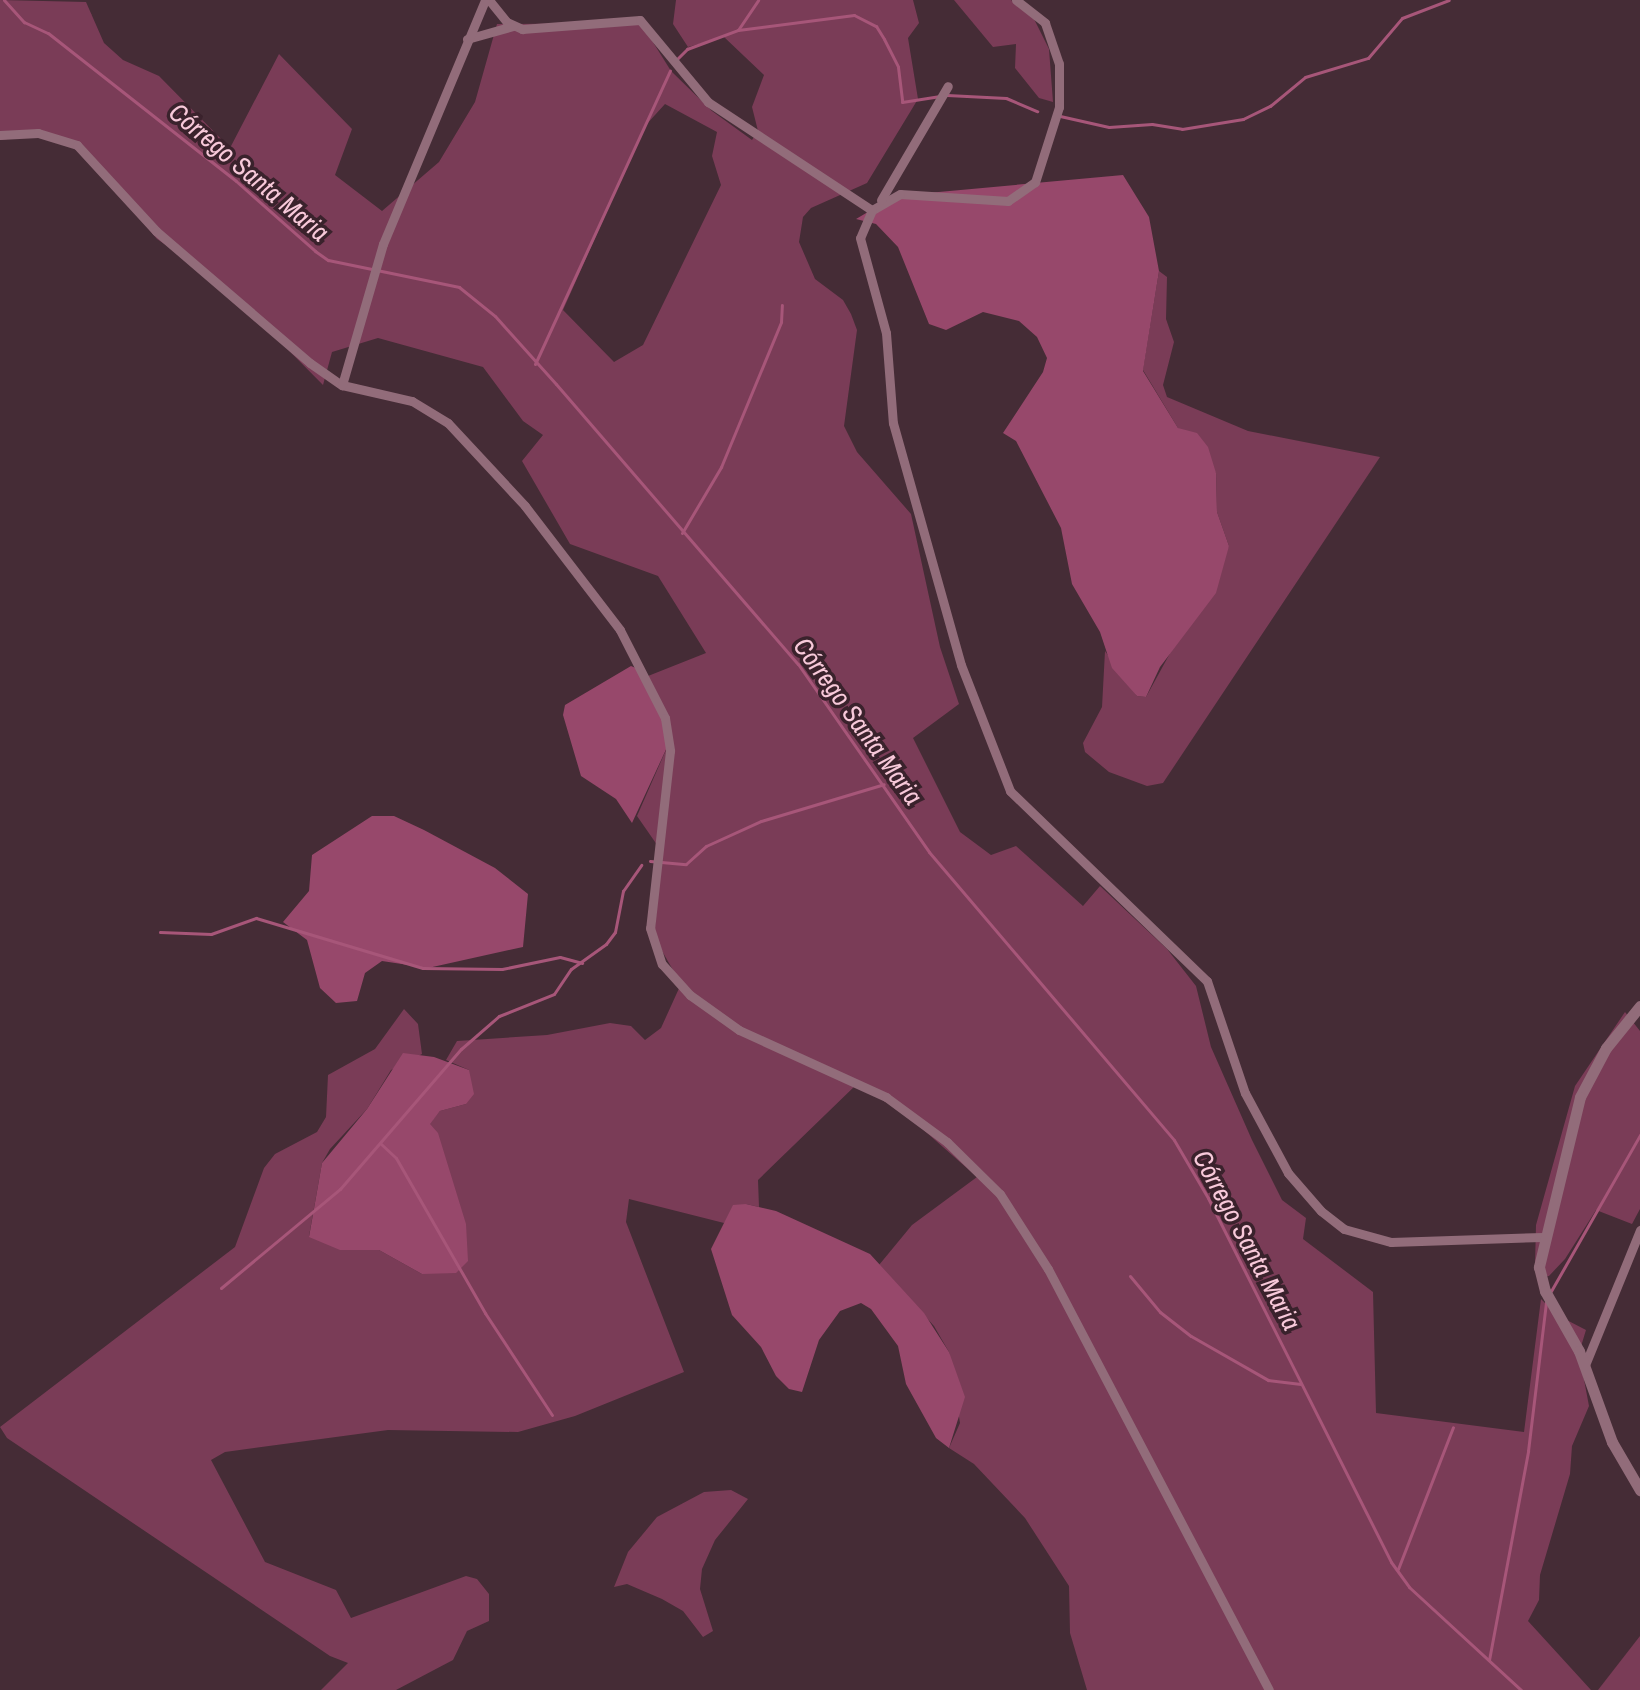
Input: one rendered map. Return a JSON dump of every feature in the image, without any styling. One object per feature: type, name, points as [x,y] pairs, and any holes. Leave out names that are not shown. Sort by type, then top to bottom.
[{"type":"street","points":[[342,385],[377,262],[467,39],[487,0],[513,26]]},
{"type":"street","points":[[874,208],[906,193],[1008,201],[1035,182],[1059,107],[1059,64],[1045,23],[1016,0]]},
{"type":"street","points":[[467,39],[513,26],[532,30],[637,19],[708,102],[874,208]]},
{"type":"street","points":[[948,86],[874,208],[861,245],[888,345],[890,414],[961,665],[1012,797],[1207,981],[1245,1093],[1288,1173],[1321,1211],[1357,1234],[1391,1242],[1543,1237]]},
{"type":"street","points":[[0,135],[38,133],[77,145],[156,231],[342,385],[412,401],[448,423],[492,467],[607,611],[649,681],[670,736],[650,928],[662,964],[690,995],[739,1030],[886,1097],[947,1142],[1000,1194],[1048,1269],[1269,1690]]},
{"type":"street","points":[[1640,1006],[1606,1048],[1580,1097],[1543,1237],[1539,1267],[1545,1291],[1585,1365],[1606,1429],[1640,1490]]},
{"type":"street","points":[[1585,1365],[1640,1230]]},
{"type":"shaded area","points":[[0,0],[86,2],[104,43],[123,60],[159,76],[230,148],[279,54],[352,129],[335,175],[382,211],[439,162],[475,102],[497,24],[641,23],[671,71],[712,111],[752,140],[758,131],[752,107],[764,75],[724,37],[688,47],[673,24],[676,0],[913,0],[919,23],[908,38],[918,99],[867,183],[811,208],[803,217],[799,242],[815,279],[843,300],[857,330],[844,426],[857,452],[911,514],[940,647],[959,704],[913,738],[960,832],[991,855],[1016,846],[1083,906],[1100,886],[1167,949],[1196,986],[1211,1047],[1252,1140],[1282,1200],[1306,1218],[1303,1239],[1373,1292],[1376,1413],[1524,1432],[1541,1299],[1557,1315],[1586,1330],[1579,1353],[1589,1406],[1572,1446],[1570,1474],[1540,1575],[1539,1600],[1528,1621],[1591,1690],[1087,1690],[1070,1633],[1069,1586],[1025,1518],[974,1464],[949,1448],[960,1423],[949,1352],[934,1326],[879,1265],[912,1225],[977,1177],[901,1110],[857,1084],[758,1180],[759,1207],[746,1204],[724,1223],[629,1199],[626,1222],[684,1372],[575,1416],[518,1432],[388,1430],[225,1452],[211,1460],[265,1562],[336,1590],[351,1618],[466,1576],[477,1579],[489,1594],[489,1621],[467,1631],[453,1660],[396,1690],[321,1690],[348,1663],[330,1656],[7,1438],[0,1427],[235,1247],[264,1168],[275,1154],[317,1132],[326,1117],[328,1075],[375,1049],[404,1009],[418,1024],[422,1054],[391,1070],[367,1109],[330,1149],[322,1163],[309,1236],[379,1250],[422,1274],[429,1124],[440,1111],[466,1104],[469,1070],[446,1060],[457,1041],[547,1035],[610,1023],[631,1026],[645,1040],[661,1028],[681,984],[654,937],[662,852],[637,816],[669,743],[643,678],[706,653],[658,576],[570,544],[522,461],[543,435],[523,421],[483,367],[378,338],[332,352],[323,385],[221,282],[157,239],[82,151],[40,135],[0,140]],"holes":[[[665,104],[717,132],[712,156],[721,185],[643,345],[614,362],[563,310],[645,126]]]},
{"type":"shaded area","points":[[954,0],[1011,0],[1031,13],[1049,49],[1053,102],[1039,98],[1015,68],[1016,44],[993,47]]},
{"type":"shaded area","points":[[1123,175],[1149,217],[1159,271],[1143,371],[1178,428],[1197,433],[1208,447],[1216,473],[1217,512],[1229,546],[1216,593],[1160,667],[1146,697],[1137,696],[1112,668],[1100,632],[1072,584],[1061,528],[1016,441],[1003,433],[1043,372],[1047,358],[1037,337],[1019,321],[983,312],[946,330],[929,324],[898,247],[876,224],[856,219],[895,196]]},
{"type":"shaded area","points":[[1159,271],[1167,277],[1166,319],[1174,342],[1163,385],[1167,397],[1248,431],[1380,457],[1163,783],[1147,786],[1109,772],[1085,752],[1083,743],[1102,707],[1105,651],[1137,696],[1146,697],[1229,546],[1217,512],[1216,473],[1178,428],[1143,370]]},
{"type":"shaded area","points":[[631,666],[638,669],[665,722],[669,743],[632,823],[616,799],[581,776],[563,715],[565,705]]},
{"type":"shaded area","points":[[372,816],[394,816],[424,830],[495,868],[528,894],[523,947],[428,968],[382,961],[365,973],[357,1001],[336,1003],[320,988],[307,940],[283,922],[309,891],[312,855]]},
{"type":"shaded area","points":[[1625,1012],[1640,1031],[1640,1209],[1632,1224],[1596,1210],[1565,1259],[1549,1276],[1540,1277],[1535,1265],[1536,1225],[1575,1086]]},
{"type":"shaded area","points":[[403,1053],[434,1057],[469,1070],[474,1094],[466,1104],[440,1111],[430,1124],[438,1133],[466,1224],[468,1261],[456,1273],[422,1274],[379,1250],[340,1250],[309,1237],[322,1163],[367,1109]]},
{"type":"shaded area","points":[[746,1204],[776,1211],[870,1254],[924,1313],[949,1352],[965,1397],[949,1448],[936,1438],[906,1384],[898,1346],[871,1309],[861,1303],[840,1311],[819,1340],[802,1392],[789,1389],[776,1376],[761,1347],[732,1315],[711,1249],[733,1205]]},
{"type":"shaded area","points":[[731,1490],[748,1499],[715,1540],[702,1569],[700,1589],[713,1631],[703,1637],[683,1611],[662,1599],[627,1584],[614,1587],[628,1552],[657,1517],[704,1492]]},
{"type":"shaded area","points":[[1640,1636],[1640,1690],[1598,1690]]},
{"type":"waterway","name":"Córrego Santa Maria","points":[[4,0],[24,22],[48,33],[236,181],[328,260],[459,287],[495,316],[798,664],[929,852],[1174,1140],[1208,1198],[1391,1562],[1409,1587],[1521,1690]]},
{"type":"waterway","points":[[738,30],[758,0]]},
{"type":"waterway","points":[[1060,116],[1109,127],[1152,124],[1182,129],[1243,119],[1270,106],[1305,77],[1368,58],[1402,18],[1449,0]]},
{"type":"waterway","points":[[676,60],[687,49],[738,30],[854,15],[876,26],[884,39],[898,67],[902,102],[939,96]]},
{"type":"waterway","points":[[535,364],[670,71]]},
{"type":"waterway","points":[[947,95],[1006,98],[1037,111]]},
{"type":"waterway","points":[[682,533],[721,467],[781,322],[782,305]]},
{"type":"waterway","points":[[650,861],[686,864],[706,846],[761,821],[884,784]]},
{"type":"waterway","points":[[221,1288],[340,1189],[461,1049],[499,1016],[554,994],[571,969],[606,944],[615,932],[623,891],[641,865]]},
{"type":"waterway","points":[[160,932],[211,934],[256,918],[423,968],[502,969],[560,957],[582,963]]},
{"type":"waterway","points":[[1551,1291],[1640,1135]]},
{"type":"waterway","points":[[380,1143],[396,1158],[485,1313],[552,1415]]},
{"type":"waterway","points":[[1130,1276],[1160,1312],[1191,1336],[1268,1380],[1301,1384]]},
{"type":"waterway","points":[[1489,1660],[1528,1451],[1546,1302]]},
{"type":"waterway","points":[[1398,1569],[1453,1427]]}]
